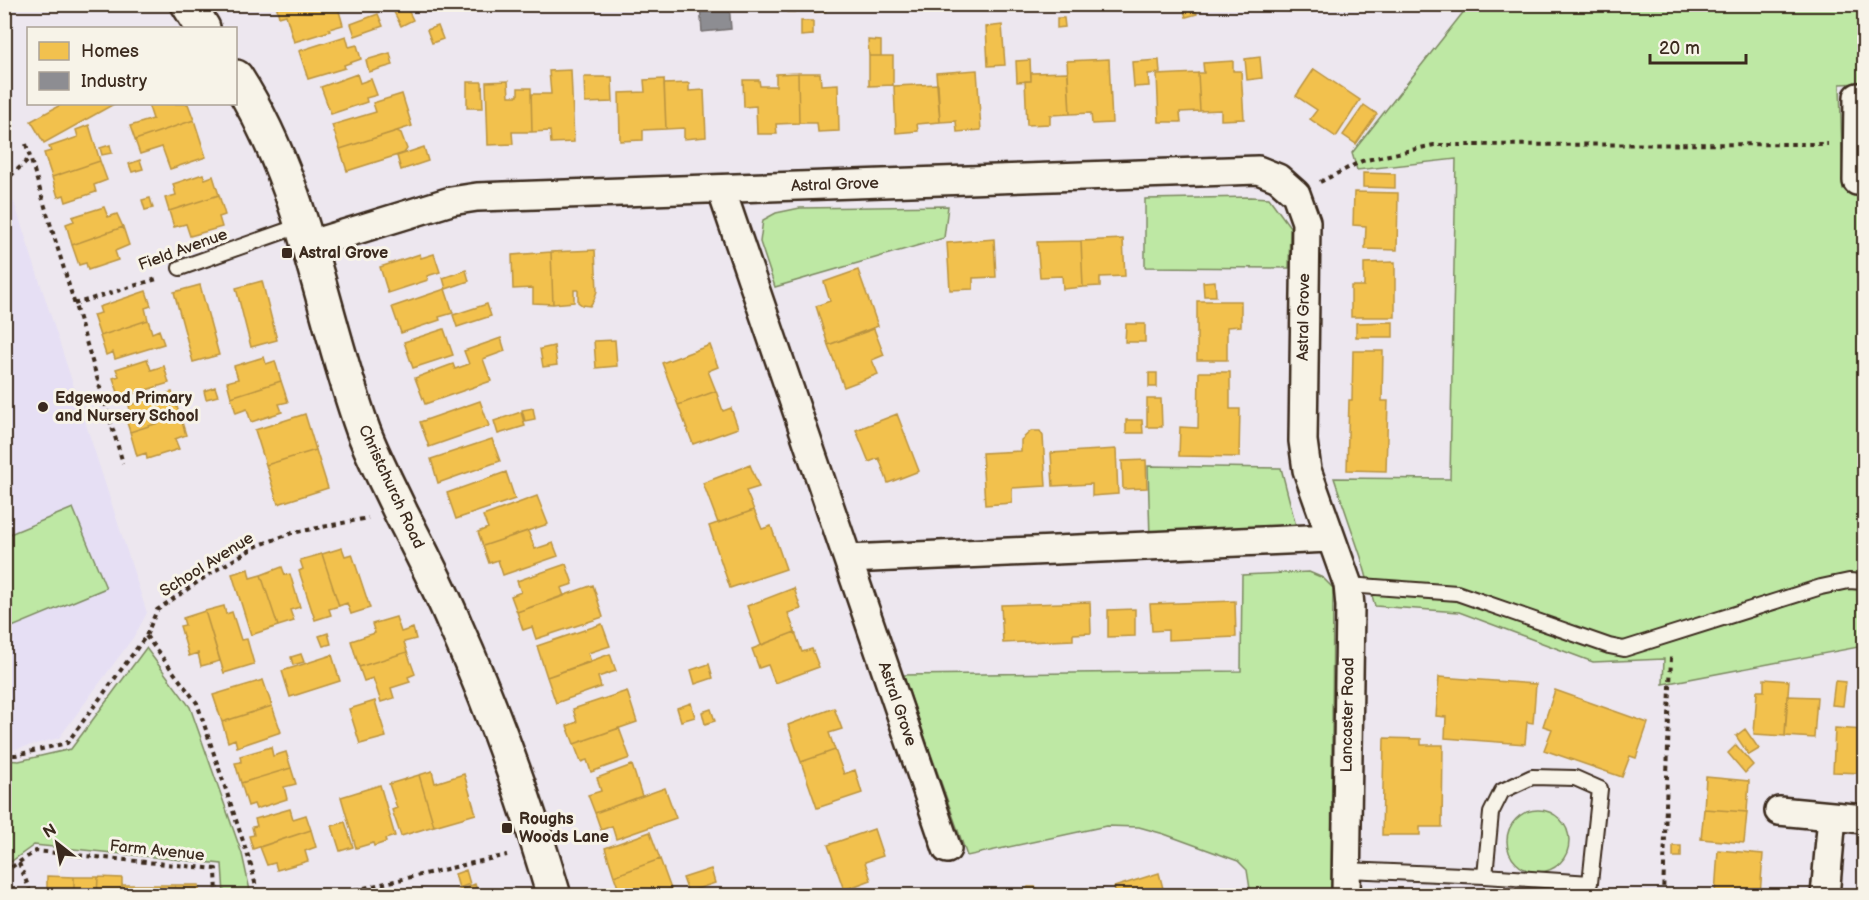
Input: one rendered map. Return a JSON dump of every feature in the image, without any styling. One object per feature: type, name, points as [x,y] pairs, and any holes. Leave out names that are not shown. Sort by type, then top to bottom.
[{"type":"street","points":[[188,4],[202,27]]},
{"type":"street","name":"Christchurch Road","points":[[237,79],[273,147],[305,235],[363,430],[379,469],[456,626],[493,717],[540,848],[554,896]]},
{"type":"street","points":[[1857,182],[1861,135],[1858,98]]},
{"type":"street","name":"Astral Grove","points":[[305,235],[477,197],[1258,170],[1278,178],[1296,194],[1306,222],[1303,441],[1307,470],[1330,538]]},
{"type":"street","name":"Astral Grove","points":[[721,189],[947,849]]},
{"type":"street","points":[[848,559],[1330,538]]},
{"type":"street","name":"Lancaster Road","points":[[1330,538],[1348,585],[1350,606],[1346,883]]},
{"type":"street","points":[[1779,811],[1864,819]]},
{"type":"street","points":[[1825,896],[1832,816]]},
{"type":"lane","name":"Field Avenue","points":[[180,268],[305,235]]},
{"type":"lane","points":[[1348,585],[1457,593],[1624,649],[1821,586],[1849,581],[1864,582]]},
{"type":"lane","points":[[1346,883],[1485,876],[1590,883],[1600,789],[1575,778],[1532,777],[1502,791],[1491,813],[1485,876]]},
{"type":"path","points":[[26,144],[123,463]]},
{"type":"path","points":[[1296,194],[1362,161],[1434,145],[1820,145]]},
{"type":"path","points":[[4,182],[30,158]]},
{"type":"path","name":"Field Avenue","points":[[74,304],[168,275],[180,268]]},
{"type":"path","name":"School Avenue","points":[[4,755],[16,755],[67,743],[146,636],[157,610],[211,573],[257,546],[292,534],[401,512]]},
{"type":"path","points":[[1664,896],[1672,635]]},
{"type":"path","points":[[146,636],[197,703],[251,864],[258,896]]},
{"type":"path","points":[[329,896],[540,848]]},
{"type":"path","name":"Farm Avenue","points":[[4,872],[36,851],[216,869],[217,896]]},
{"type":"path","points":[[19,862],[32,896]]},
{"type":"shaded area","name":"Edgewood Primary and Nursery School","points":[[5,200],[14,202],[147,613],[135,635],[59,738],[12,750],[5,749]]},
{"type":"green space","points":[[1469,5],[1864,5],[1864,83],[1840,84],[1843,189],[1864,188],[1864,430],[1861,542],[1864,542],[1864,646],[1663,684],[1664,659],[1593,662],[1459,612],[1375,606],[1334,478],[1450,479],[1456,159],[1357,170],[1352,153]]},
{"type":"green space","points":[[1269,198],[1290,227],[1289,268],[1145,267],[1145,199]]},
{"type":"green space","points":[[948,206],[944,238],[775,287],[760,242],[763,220],[776,213],[800,208]]},
{"type":"green space","points":[[1148,466],[1281,468],[1296,526],[1291,533],[1150,540]]},
{"type":"green space","points":[[73,508],[106,588],[5,630],[5,536]]},
{"type":"green space","points":[[1309,572],[1323,578],[1333,588],[1331,895],[1251,895],[1247,870],[1238,861],[1139,827],[1106,826],[967,856],[903,675],[1241,671],[1242,575]]},
{"type":"green space","points":[[146,648],[190,707],[242,854],[251,895],[224,895],[222,864],[34,845],[5,866],[5,760],[19,761],[71,749]]},
{"type":"green space","points":[[1538,810],[1550,812],[1560,819],[1567,829],[1569,841],[1567,853],[1560,863],[1550,870],[1538,872],[1526,870],[1516,863],[1509,853],[1507,841],[1509,829],[1516,819],[1526,812]]},
{"type":"building: Homes","points":[[276,4],[337,4],[343,25],[294,42],[286,15],[279,17]]},
{"type":"building: Homes","points":[[786,4],[794,4],[795,12],[787,12]]},
{"type":"building: Homes","points":[[814,4],[826,4],[826,11],[815,12]]},
{"type":"building: Homes","points":[[1182,4],[1194,4],[1197,14],[1186,17]]},
{"type":"building: Homes","points":[[406,6],[413,20],[401,26],[394,12]]},
{"type":"building: Homes","points":[[378,14],[383,26],[355,36],[351,24]]},
{"type":"building: Homes","points":[[1057,18],[1064,18],[1065,27],[1057,28]]},
{"type":"building: Homes","points":[[801,21],[813,21],[813,35],[801,36]]},
{"type":"building: Homes","points":[[1002,25],[1005,65],[988,66],[986,27]]},
{"type":"building: Homes","points":[[438,26],[443,39],[432,43],[427,30]]},
{"type":"building: Homes","points":[[346,36],[349,47],[357,45],[361,59],[344,65],[345,68],[308,79],[299,51]]},
{"type":"building: Homes","points":[[868,40],[881,41],[881,56],[869,56]]},
{"type":"building: Homes","points":[[390,53],[393,65],[369,72],[366,60]]},
{"type":"building: Homes","points":[[869,56],[893,56],[893,85],[869,86]]},
{"type":"building: Homes","points":[[1260,57],[1262,78],[1247,80],[1245,59]]},
{"type":"building: Homes","points":[[1109,59],[1112,123],[1092,124],[1091,113],[1070,114],[1067,61]]},
{"type":"building: Homes","points":[[1030,60],[1031,81],[1017,82],[1016,61]]},
{"type":"building: Homes","points":[[1159,60],[1160,73],[1148,74],[1149,86],[1134,87],[1132,62]]},
{"type":"building: Homes","points":[[1233,61],[1233,71],[1241,71],[1244,119],[1221,120],[1221,110],[1200,111],[1198,73],[1204,73],[1203,63]]},
{"type":"building: Homes","points":[[1314,69],[1360,100],[1336,137],[1310,119],[1317,110],[1296,96]]},
{"type":"building: Homes","points":[[571,70],[574,142],[551,143],[550,131],[532,132],[531,94],[551,94],[549,71]]},
{"type":"building: Homes","points":[[977,70],[981,130],[957,132],[956,121],[940,122],[936,73]]},
{"type":"building: Homes","points":[[1068,72],[1070,114],[1050,115],[1050,124],[1027,125],[1025,81],[1031,81],[1031,73]]},
{"type":"building: Homes","points":[[798,73],[820,73],[821,85],[838,84],[839,131],[818,132],[817,123],[799,123]]},
{"type":"building: Homes","points":[[798,73],[799,123],[776,124],[777,134],[757,134],[756,106],[744,107],[743,80],[759,80],[760,86],[776,86],[776,74]]},
{"type":"building: Homes","points":[[1198,73],[1200,111],[1180,112],[1181,122],[1159,122],[1157,75]]},
{"type":"building: Homes","points":[[357,74],[360,83],[371,79],[377,95],[366,98],[367,102],[331,114],[321,87]]},
{"type":"building: Homes","points":[[584,77],[612,77],[613,102],[585,103]]},
{"type":"building: Homes","points":[[664,79],[666,129],[643,130],[643,140],[620,141],[619,93],[645,92],[644,80]]},
{"type":"building: Homes","points":[[508,81],[509,96],[518,96],[518,88],[531,88],[532,132],[512,132],[513,144],[488,145],[486,82]]},
{"type":"building: Homes","points":[[467,82],[482,82],[483,108],[467,108]]},
{"type":"building: Homes","points":[[689,83],[689,91],[704,90],[706,137],[684,139],[684,128],[666,129],[664,84]]},
{"type":"building: Homes","points":[[938,84],[940,122],[917,124],[918,131],[896,133],[894,86]]},
{"type":"building: Homes","points":[[402,94],[412,126],[340,149],[332,125],[376,112],[373,103]]},
{"type":"building: Homes","points":[[60,105],[112,105],[44,143],[31,121]]},
{"type":"building: Homes","points":[[148,105],[188,105],[194,120],[135,140],[130,126],[153,119]]},
{"type":"building: Homes","points":[[1364,105],[1377,114],[1356,144],[1343,135]]},
{"type":"building: Homes","points":[[194,120],[206,157],[170,169],[162,147],[140,154],[135,140]]},
{"type":"building: Homes","points":[[89,125],[100,161],[52,177],[44,153],[51,151],[49,147],[78,137],[76,130]]},
{"type":"building: Homes","points":[[397,131],[401,133],[407,149],[404,153],[347,171],[340,149]]},
{"type":"building: Homes","points":[[110,145],[112,153],[102,155],[100,148]]},
{"type":"building: Homes","points":[[424,147],[428,161],[401,170],[397,156]]},
{"type":"building: Homes","points":[[140,160],[143,169],[132,172],[129,164]]},
{"type":"building: Homes","points":[[100,161],[107,180],[94,185],[96,192],[66,202],[64,195],[58,197],[52,177]]},
{"type":"building: Homes","points":[[1363,173],[1395,174],[1395,188],[1363,187]]},
{"type":"building: Homes","points":[[203,174],[205,179],[213,176],[219,195],[169,211],[165,198],[176,195],[173,184]]},
{"type":"building: Homes","points":[[1354,192],[1398,193],[1397,250],[1365,249],[1366,226],[1353,225]]},
{"type":"building: Homes","points":[[219,195],[225,215],[219,217],[222,227],[190,236],[186,224],[174,227],[169,211]]},
{"type":"building: Homes","points":[[150,198],[153,208],[145,210],[142,200]]},
{"type":"building: Homes","points":[[104,207],[108,217],[117,214],[123,227],[72,245],[66,224],[74,221],[72,217]]},
{"type":"building: Homes","points":[[123,227],[129,245],[115,251],[118,260],[88,270],[86,263],[79,265],[72,245]]},
{"type":"building: Homes","points":[[994,239],[996,277],[973,278],[973,289],[950,290],[947,243]]},
{"type":"building: Homes","points":[[1123,239],[1125,276],[1100,277],[1100,286],[1083,287],[1081,241]]},
{"type":"building: Homes","points":[[1081,241],[1083,287],[1063,289],[1062,276],[1040,277],[1037,242]]},
{"type":"building: Homes","points":[[595,250],[597,291],[590,306],[578,302],[578,290],[574,290],[574,302],[553,304],[551,252]]},
{"type":"building: Homes","points":[[551,252],[553,304],[533,303],[533,288],[513,289],[512,255]]},
{"type":"building: Homes","points":[[420,254],[421,258],[434,254],[440,272],[427,276],[428,280],[388,293],[380,267]]},
{"type":"building: Homes","points":[[1395,262],[1395,317],[1351,317],[1351,286],[1364,286],[1364,263]]},
{"type":"building: Homes","points":[[466,270],[469,281],[446,289],[443,278]]},
{"type":"building: Homes","points":[[858,270],[878,326],[828,345],[816,306],[830,301],[824,282]]},
{"type":"building: Homes","points":[[262,281],[277,340],[251,347],[236,288]]},
{"type":"building: Homes","points":[[1215,281],[1216,296],[1204,296],[1203,282]]},
{"type":"building: Homes","points":[[200,285],[219,355],[193,362],[174,292]]},
{"type":"building: Homes","points":[[445,289],[453,313],[439,317],[440,320],[401,333],[392,307]]},
{"type":"building: Homes","points":[[146,291],[151,306],[145,308],[148,320],[100,336],[93,315],[101,313],[99,307]]},
{"type":"building: Homes","points":[[1197,301],[1241,301],[1241,326],[1227,327],[1227,360],[1197,360]]},
{"type":"building: Homes","points":[[487,304],[491,316],[457,327],[453,315]]},
{"type":"building: Homes","points":[[148,320],[152,333],[159,330],[164,344],[115,359],[113,352],[106,355],[100,336]]},
{"type":"building: Homes","points":[[1393,322],[1393,337],[1356,337],[1356,323]]},
{"type":"building: Homes","points":[[1126,324],[1145,324],[1145,342],[1125,342]]},
{"type":"building: Homes","points":[[444,329],[453,355],[413,368],[404,342]]},
{"type":"building: Homes","points":[[874,329],[884,355],[872,360],[878,374],[844,387],[828,345]]},
{"type":"building: Homes","points":[[501,338],[505,351],[483,359],[491,381],[425,404],[415,378],[453,364],[455,369],[469,364],[464,351]]},
{"type":"building: Homes","points":[[615,340],[617,366],[596,368],[594,341]]},
{"type":"building: Homes","points":[[710,345],[718,367],[708,371],[716,391],[678,405],[662,363]]},
{"type":"building: Homes","points":[[554,346],[557,365],[543,367],[540,349]]},
{"type":"building: Homes","points":[[1353,351],[1383,351],[1382,401],[1388,401],[1386,471],[1347,470]]},
{"type":"building: Homes","points":[[264,357],[266,364],[275,361],[281,381],[231,397],[227,382],[238,379],[234,366]]},
{"type":"building: Homes","points":[[147,359],[151,370],[164,366],[169,383],[120,398],[113,378],[119,376],[116,369]]},
{"type":"building: Homes","points":[[1199,372],[1230,372],[1230,409],[1240,409],[1239,457],[1179,456],[1180,427],[1198,428]]},
{"type":"building: Homes","points":[[1149,373],[1157,373],[1157,387],[1149,387]]},
{"type":"building: Homes","points":[[281,381],[288,402],[279,404],[282,412],[251,422],[247,409],[236,413],[231,397]]},
{"type":"building: Homes","points":[[215,387],[218,396],[206,399],[204,391]]},
{"type":"building: Homes","points":[[716,391],[723,411],[731,408],[738,428],[693,444],[678,405]]},
{"type":"building: Homes","points":[[172,392],[180,416],[130,432],[124,413],[130,411],[129,405]]},
{"type":"building: Homes","points":[[1147,399],[1161,399],[1162,427],[1147,427]]},
{"type":"building: Homes","points":[[480,401],[489,426],[429,447],[420,422]]},
{"type":"building: Homes","points":[[533,408],[535,419],[525,421],[522,410]]},
{"type":"building: Homes","points":[[521,412],[525,426],[498,434],[494,421]]},
{"type":"building: Homes","points":[[305,414],[316,450],[266,465],[255,430]]},
{"type":"building: Homes","points":[[897,414],[919,471],[888,483],[879,458],[869,462],[856,430]]},
{"type":"building: Homes","points":[[180,416],[186,435],[175,439],[179,449],[147,459],[146,453],[137,456],[130,432]]},
{"type":"building: Homes","points":[[1126,420],[1142,420],[1143,433],[1126,433]]},
{"type":"building: Homes","points":[[1031,431],[1040,431],[1043,436],[1046,486],[1012,488],[1012,503],[985,505],[982,453],[1021,451],[1021,440]]},
{"type":"building: Homes","points":[[492,439],[500,461],[438,483],[431,459]]},
{"type":"building: Homes","points":[[1116,449],[1118,494],[1092,496],[1092,484],[1053,486],[1051,453]]},
{"type":"building: Homes","points":[[316,450],[328,488],[278,504],[266,465]]},
{"type":"building: Homes","points":[[1146,460],[1147,488],[1123,489],[1122,461]]},
{"type":"building: Homes","points":[[750,465],[759,487],[746,491],[754,510],[718,523],[703,483]]},
{"type":"building: Homes","points":[[506,472],[515,499],[456,519],[447,493]]},
{"type":"building: Homes","points":[[537,496],[548,524],[483,546],[478,532],[488,528],[483,516]]},
{"type":"building: Homes","points":[[754,510],[762,529],[771,526],[786,569],[730,588],[709,526]]},
{"type":"building: Homes","points":[[528,531],[535,549],[553,543],[558,556],[503,575],[498,560],[489,563],[483,546]]},
{"type":"building: Homes","points":[[342,548],[345,556],[352,554],[370,608],[351,614],[347,603],[339,606],[322,554]]},
{"type":"building: Homes","points":[[322,554],[339,606],[329,609],[331,615],[315,620],[299,571],[303,569],[300,560]]},
{"type":"building: Homes","points":[[566,564],[573,584],[561,588],[564,596],[517,612],[511,596],[521,592],[517,581]]},
{"type":"building: Homes","points":[[282,567],[285,575],[290,574],[300,607],[290,610],[294,621],[278,626],[261,575]]},
{"type":"building: Homes","points":[[248,569],[250,578],[261,575],[278,626],[251,635],[232,574]]},
{"type":"building: Homes","points":[[593,585],[603,617],[536,639],[532,627],[523,630],[517,612]]},
{"type":"building: Homes","points":[[794,588],[801,609],[788,613],[795,632],[761,645],[747,606]]},
{"type":"building: Homes","points":[[1235,601],[1236,637],[1168,640],[1168,630],[1152,631],[1150,604]]},
{"type":"building: Homes","points":[[1090,602],[1091,633],[1073,634],[1073,640],[1003,643],[1001,605]]},
{"type":"building: Homes","points":[[224,606],[226,614],[232,612],[241,640],[247,639],[254,664],[224,673],[205,611]]},
{"type":"building: Homes","points":[[1135,609],[1135,636],[1108,637],[1108,610]]},
{"type":"building: Homes","points":[[205,611],[220,661],[201,666],[198,653],[189,656],[180,626],[185,625],[183,618]]},
{"type":"building: Homes","points":[[396,617],[401,632],[413,628],[416,639],[404,642],[407,652],[359,667],[351,641],[375,633],[372,624]]},
{"type":"building: Homes","points":[[602,624],[610,646],[588,653],[591,662],[547,677],[537,646]]},
{"type":"building: Homes","points":[[795,632],[802,652],[812,649],[819,667],[775,683],[768,665],[759,668],[752,649]]},
{"type":"building: Homes","points":[[328,633],[331,644],[323,646],[319,636]]},
{"type":"building: Homes","points":[[407,652],[415,674],[408,677],[410,682],[391,688],[394,698],[381,702],[373,678],[364,681],[359,667]]},
{"type":"building: Homes","points":[[301,654],[304,662],[293,665],[291,657]]},
{"type":"building: Homes","points":[[610,654],[616,671],[598,677],[601,687],[556,703],[547,677]]},
{"type":"building: Homes","points":[[332,655],[340,681],[290,697],[282,671]]},
{"type":"building: Homes","points":[[709,664],[713,678],[695,684],[691,670]]},
{"type":"building: Homes","points":[[1439,677],[1536,684],[1533,723],[1527,722],[1525,744],[1445,738],[1446,717],[1436,716]]},
{"type":"building: Homes","points":[[1764,679],[1789,681],[1785,736],[1754,734],[1757,691],[1764,691]]},
{"type":"building: Homes","points":[[263,680],[272,706],[222,722],[213,695]]},
{"type":"building: Homes","points":[[1835,681],[1846,682],[1843,706],[1832,705]]},
{"type":"building: Homes","points":[[1555,690],[1648,723],[1636,758],[1630,756],[1622,777],[1544,750],[1552,729],[1543,726]]},
{"type":"building: Homes","points":[[627,691],[637,722],[574,744],[567,726],[577,722],[573,709]]},
{"type":"building: Homes","points":[[1787,696],[1817,697],[1814,738],[1785,736]]},
{"type":"building: Homes","points":[[375,701],[386,737],[360,744],[349,709]]},
{"type":"building: Homes","points":[[691,703],[695,717],[681,721],[677,708]]},
{"type":"building: Homes","points":[[272,706],[281,732],[237,747],[235,739],[228,742],[222,722]]},
{"type":"building: Homes","points":[[834,708],[842,729],[829,733],[835,750],[801,762],[788,725]]},
{"type":"building: Homes","points":[[711,709],[715,721],[705,724],[702,712]]},
{"type":"building: Homes","points":[[619,728],[630,758],[591,772],[587,760],[581,762],[574,744]]},
{"type":"building: Homes","points":[[1835,728],[1864,730],[1864,773],[1833,772]]},
{"type":"building: Homes","points":[[1745,729],[1759,749],[1749,755],[1736,736]]},
{"type":"building: Homes","points":[[1384,738],[1421,739],[1421,745],[1443,745],[1442,827],[1420,827],[1420,835],[1382,835]]},
{"type":"building: Homes","points":[[1736,745],[1753,765],[1745,773],[1728,753]]},
{"type":"building: Homes","points":[[271,747],[273,756],[286,752],[291,768],[241,783],[235,763],[241,762],[240,756]]},
{"type":"building: Homes","points":[[835,750],[844,774],[855,770],[862,793],[817,808],[801,762]]},
{"type":"building: Homes","points":[[632,765],[642,796],[595,813],[588,795],[601,791],[597,778]]},
{"type":"building: Homes","points":[[291,768],[296,784],[284,787],[287,799],[256,809],[254,804],[248,806],[241,783]]},
{"type":"building: Homes","points":[[432,771],[435,783],[464,774],[476,814],[434,826],[419,775]]},
{"type":"building: Homes","points":[[419,775],[434,826],[401,836],[392,810],[397,808],[389,784]]},
{"type":"building: Homes","points":[[1706,777],[1749,781],[1747,812],[1704,809]]},
{"type":"building: Homes","points":[[380,785],[395,836],[374,846],[373,843],[356,848],[341,797]]},
{"type":"building: Homes","points":[[665,788],[676,818],[616,839],[612,826],[601,830],[595,813]]},
{"type":"building: Homes","points":[[290,809],[293,819],[306,815],[311,830],[253,849],[249,836],[254,835],[252,827],[257,826],[255,819]]},
{"type":"building: Homes","points":[[1704,809],[1747,812],[1744,843],[1701,839]]},
{"type":"building: Homes","points":[[345,822],[353,847],[340,851],[332,826]]},
{"type":"building: Homes","points":[[874,829],[883,856],[865,862],[871,880],[844,890],[828,845]]},
{"type":"building: Homes","points":[[311,830],[316,847],[305,851],[308,861],[277,870],[275,863],[267,865],[260,847]]},
{"type":"building: Homes","points":[[650,832],[660,859],[614,876],[605,848]]},
{"type":"building: Homes","points":[[1673,846],[1681,846],[1681,857],[1673,857]]},
{"type":"building: Homes","points":[[1718,850],[1763,854],[1760,896],[1715,894]]},
{"type":"building: Homes","points":[[660,859],[671,889],[654,896],[621,896],[614,876]]},
{"type":"building: Homes","points":[[711,869],[715,883],[688,892],[683,878]]},
{"type":"building: Homes","points":[[466,870],[470,884],[459,888],[455,874]]},
{"type":"building: Homes","points":[[1159,873],[1165,896],[1117,896],[1114,887]]},
{"type":"building: Homes","points":[[47,876],[74,877],[74,896],[47,896]]},
{"type":"building: Homes","points":[[74,877],[98,877],[97,896],[74,896]]},
{"type":"building: Homes","points":[[98,877],[122,878],[122,896],[97,896]]},
{"type":"building: Homes","points":[[475,884],[479,896],[449,896],[449,894]]},
{"type":"building: Homes","points":[[122,885],[148,885],[148,896],[122,896]]},
{"type":"building: Homes","points":[[148,885],[175,885],[175,896],[148,896]]},
{"type":"building: Homes","points":[[175,885],[199,885],[199,896],[175,896]]},
{"type":"building: Homes","points":[[1028,887],[1040,890],[1042,896],[1021,896]]},
{"type":"building: Industry","points":[[700,4],[729,4],[731,29],[702,32]]},
{"type":"place","name":"Astral Grove","points":[[287,253]]},
{"type":"place","name":"Edgewood Primary and Nursery School","points":[[43,407]]},
{"type":"place","name":"Roughs Woods Lane","points":[[507,828]]}]
